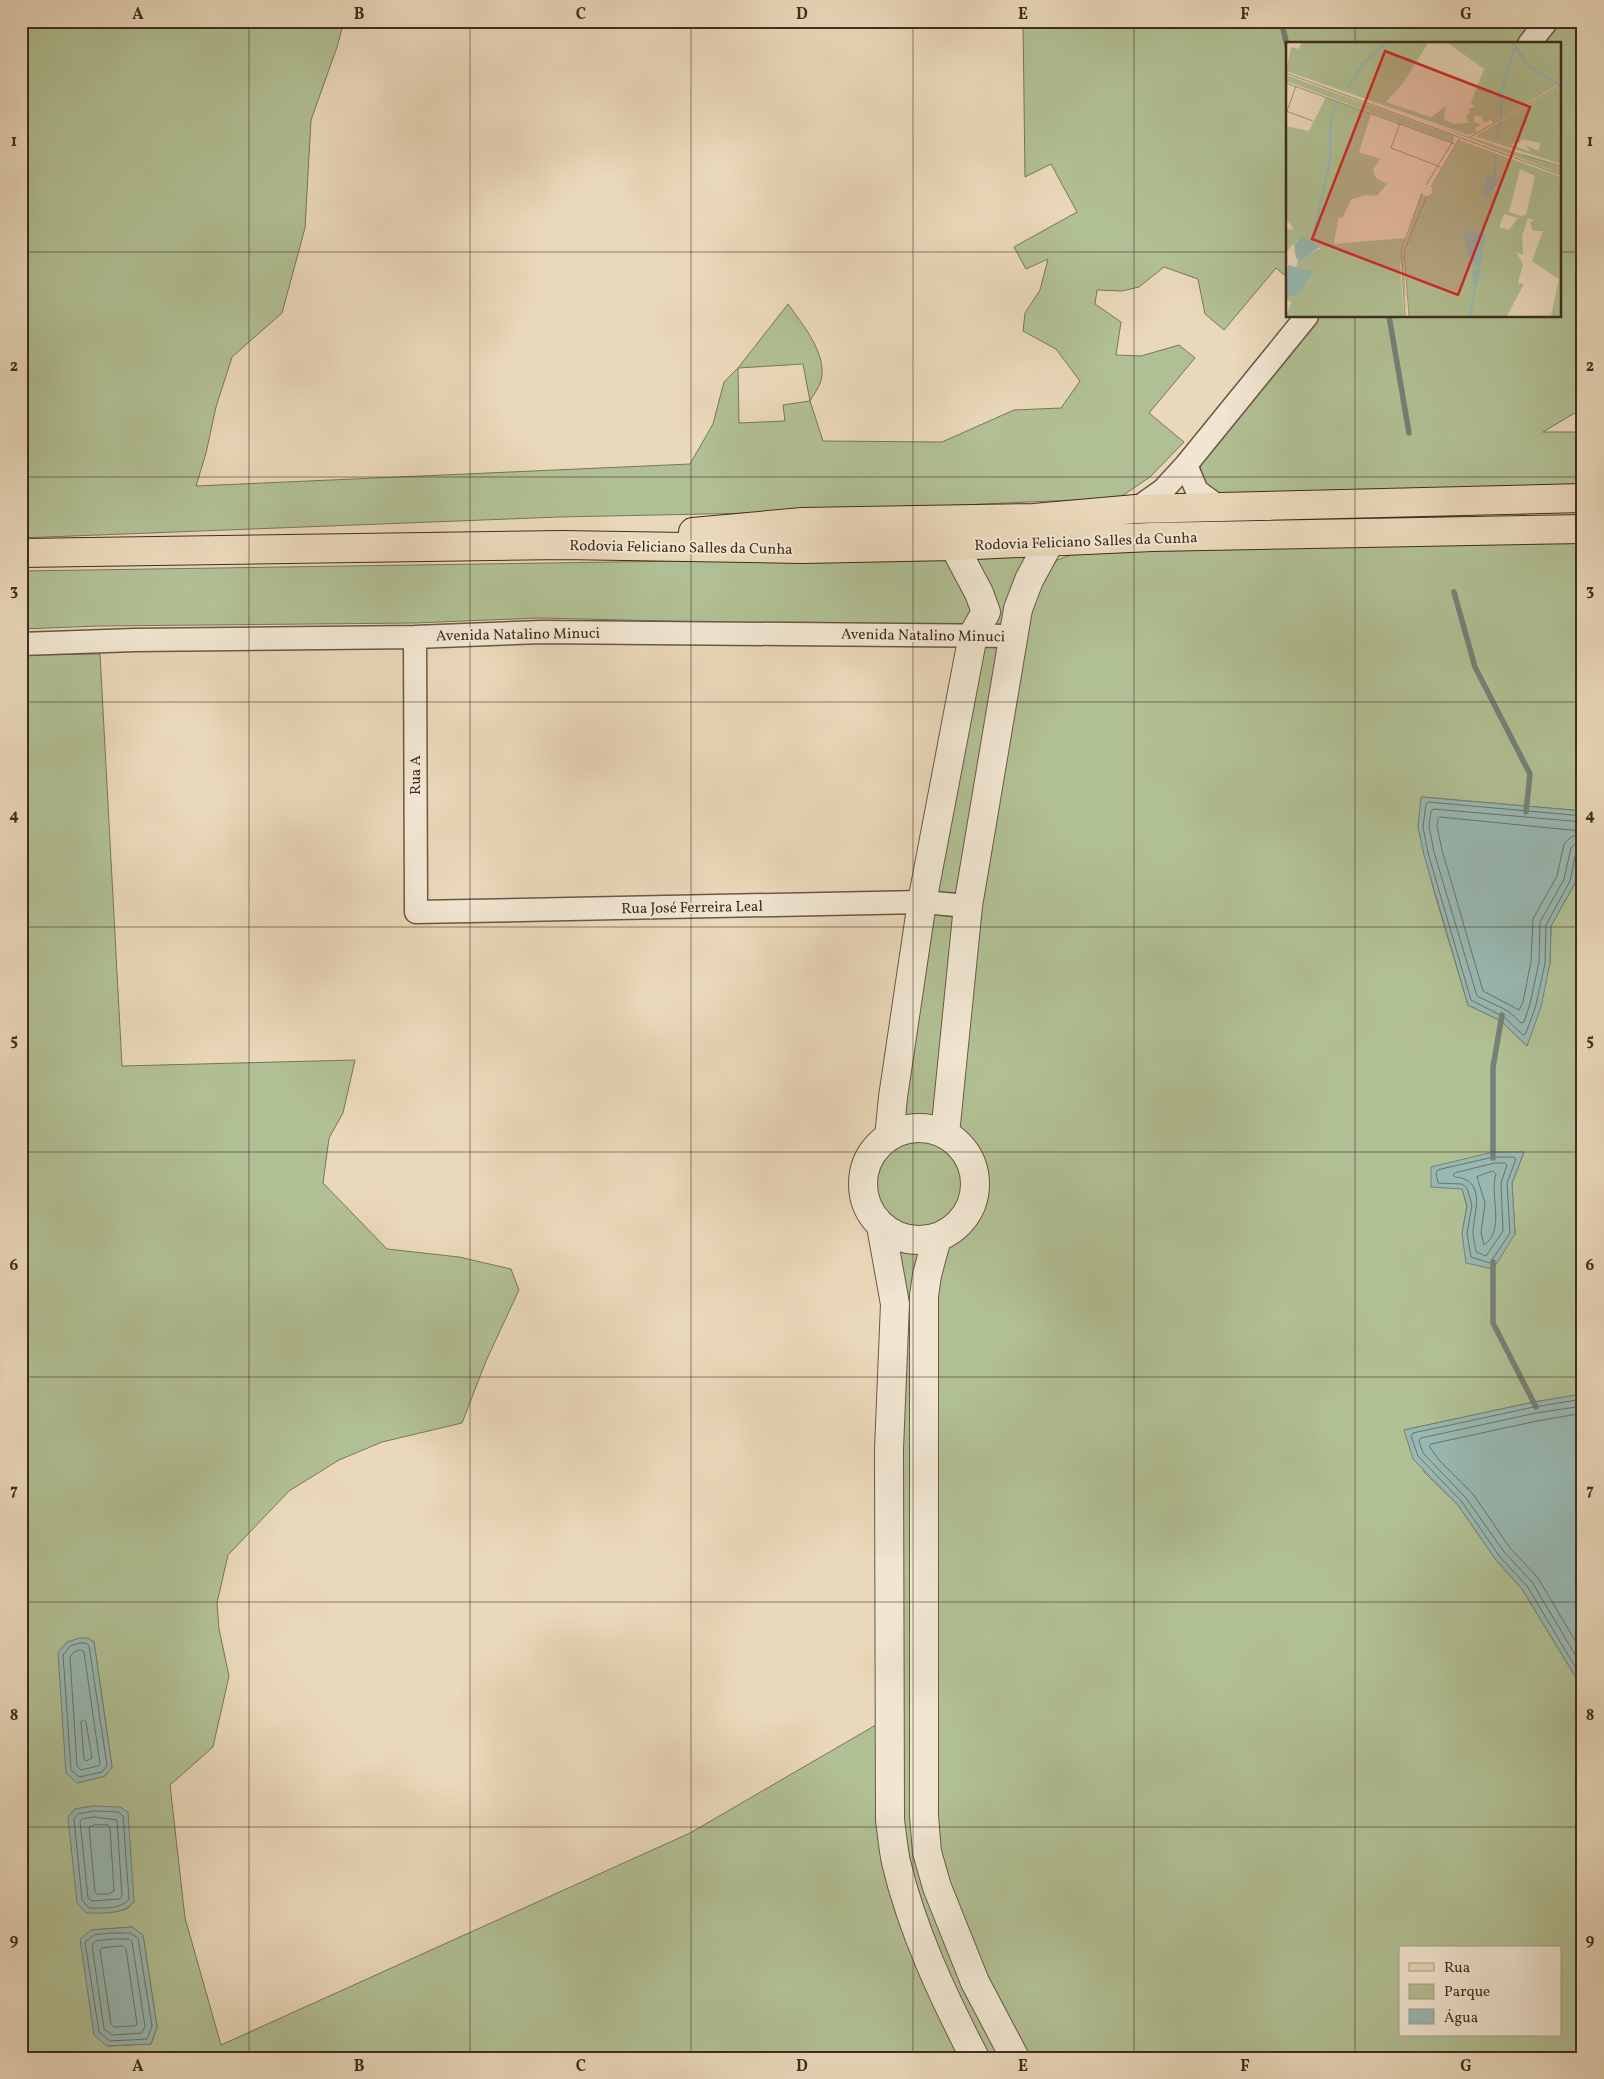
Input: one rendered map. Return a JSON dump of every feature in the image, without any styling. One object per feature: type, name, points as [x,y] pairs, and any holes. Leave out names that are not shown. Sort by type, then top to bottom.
[{"type":"main road","name":"Rodovia Feliciano Salles da Cunha","points":[[562,544],[802,522],[1034,518],[1136,509],[1583,498]]},
{"type":"main road","name":"Rodovia Feliciano Salles da Cunha","points":[[562,544],[802,549],[1049,543],[1152,536],[1583,529]]},
{"type":"main road","points":[[21,553],[562,544]]},
{"type":"street","points":[[1531,42],[1547,21]]},
{"type":"street","points":[[1136,509],[1163,490],[1186,465],[1306,318]]},
{"type":"street","points":[[1186,465],[1197,491],[1219,507]]},
{"type":"street","points":[[945,1134],[968,906],[1015,636],[1018,609],[1028,580],[1049,543]]},
{"type":"street","points":[[888,1137],[922,902],[974,634],[986,612],[979,593],[954,546]]},
{"type":"street","name":"Avenida Natalino Minuci","points":[[21,644],[135,640],[414,637],[541,632],[974,634],[1015,636]]},
{"type":"street","name":"Rua A","points":[[414,637],[416,912]]},
{"type":"street","name":"Rua José Ferreira Leal","points":[[416,912],[922,902],[968,906]]},
{"type":"street","points":[[916,1128],[931,1129],[945,1134],[958,1142],[974,1166],[975,1196],[966,1216],[950,1231],[937,1238],[908,1240],[882,1226],[872,1215],[866,1202],[863,1187],[864,1172],[877,1146],[888,1137],[902,1130],[916,1128]]},
{"type":"street","points":[[882,1226],[895,1304],[889,1449],[890,1820],[895,1860],[906,1898],[944,1998],[975,2058]]},
{"type":"street","points":[[937,1238],[927,1275],[924,1296],[924,1816],[927,1852],[936,1887],[975,1982],[1015,2058]]},
{"type":"green space","points":[[21,21],[344,21],[337,47],[311,120],[305,228],[282,313],[232,357],[216,407],[206,453],[196,486],[690,464],[713,424],[724,382],[738,368],[739,423],[785,421],[783,405],[810,401],[823,441],[942,442],[1014,410],[1061,408],[1080,381],[1056,349],[1023,331],[1025,313],[1040,290],[1048,259],[1026,269],[1014,247],[1077,212],[1051,164],[1025,177],[1023,21],[1534,21],[1518,42],[1286,42],[1286,276],[1276,268],[1224,330],[1205,314],[1198,279],[1164,267],[1139,287],[1122,291],[1097,290],[1095,304],[1121,322],[1116,355],[1141,356],[1179,345],[1195,358],[1149,413],[1184,442],[1150,477],[1119,498],[802,512],[560,517],[21,538]]},
{"type":"green space","points":[[1558,21],[1583,21],[1583,408],[1543,432],[1583,432],[1583,486],[1222,494],[1204,484],[1200,465],[1317,318],[1562,318],[1562,42],[1542,42]]},
{"type":"green space","points":[[788,304],[812,340],[821,360],[821,381],[810,401],[803,364],[738,368]]},
{"type":"green space","points":[[1583,539],[1583,811],[1422,797],[1418,827],[1434,891],[1468,1005],[1501,1021],[1527,1046],[1550,963],[1551,926],[1575,883],[1583,841],[1583,1394],[1534,1402],[1404,1430],[1425,1473],[1458,1505],[1496,1560],[1522,1589],[1583,1689],[1583,2058],[1022,2058],[932,1850],[929,1294],[942,1241],[958,1230],[969,1218],[977,1204],[981,1189],[980,1173],[974,1158],[965,1144],[950,1131],[977,907],[1025,638],[1040,583],[1057,560],[1071,555],[1151,548]],"holes":[[[1524,1152],[1512,1183],[1515,1234],[1462,1233],[1467,1206],[1462,1189]]]},
{"type":"green space","points":[[1037,554],[1013,631],[982,632],[964,557]]},
{"type":"green space","points":[[746,560],[951,560],[974,597],[968,628],[539,618],[414,623],[99,626],[21,629],[21,571]]},
{"type":"green space","points":[[1004,642],[965,898],[929,900],[977,644]]},
{"type":"green space","points":[[100,654],[122,1066],[355,1060],[343,1113],[329,1138],[323,1183],[387,1249],[459,1257],[511,1269],[519,1290],[486,1361],[462,1423],[382,1442],[339,1460],[289,1491],[228,1555],[217,1603],[219,1629],[229,1676],[213,1747],[170,1785],[185,1918],[221,2045],[690,1833],[881,1722],[881,1818],[963,2058],[21,2058],[21,655]],"holes":[[[87,1638],[94,1642],[112,1767],[105,1776],[77,1783]],[[93,1806],[134,1902],[127,1909],[109,1913],[69,1817],[75,1809]],[[132,1927],[143,1935],[157,2027],[151,2044],[108,2046],[91,1930]]]},
{"type":"green space","points":[[925,909],[958,910],[933,1124],[914,1123],[901,1125]]},
{"type":"green space","points":[[919,1133],[939,1137],[955,1148],[966,1164],[970,1184],[966,1204],[955,1220],[939,1231],[919,1235],[899,1231],[883,1220],[872,1204],[868,1184],[872,1164],[883,1148],[899,1137]]},
{"type":"green space","points":[[892,1239],[905,1244],[930,1245],[920,1817],[1010,2058],[980,2058],[899,1860]]},
{"type":"water","points":[[1421,797],[1583,811],[1583,841],[1575,883],[1551,926],[1550,963],[1541,1007],[1527,1046],[1501,1021],[1468,1005],[1424,855],[1418,827]]},
{"type":"water","points":[[1493,1152],[1524,1152],[1512,1183],[1515,1234],[1493,1269],[1466,1263],[1462,1233],[1467,1206],[1462,1189],[1431,1187],[1431,1167]]},
{"type":"water","points":[[1583,1394],[1583,1689],[1522,1589],[1496,1560],[1458,1505],[1413,1459],[1404,1430],[1534,1402]]},
{"type":"water","points":[[88,1638],[94,1642],[112,1767],[105,1776],[77,1783],[66,1773],[58,1653],[67,1642]]},
{"type":"water","points":[[93,1806],[120,1807],[128,1812],[134,1902],[118,1911],[86,1913],[77,1903],[68,1817],[75,1809]]},
{"type":"water","points":[[132,1927],[143,1935],[157,2027],[151,2044],[107,2046],[94,2035],[80,1939],[91,1930]]},
{"type":"waterway","points":[[1281,21],[1286,42]]},
{"type":"waterway","points":[[1389,318],[1409,433]]},
{"type":"waterway","points":[[1454,592],[1475,667],[1530,774],[1526,812]]},
{"type":"waterway","points":[[1493,1158],[1493,1067],[1502,1015]]},
{"type":"waterway","points":[[1493,1262],[1493,1323],[1536,1407]]}]
